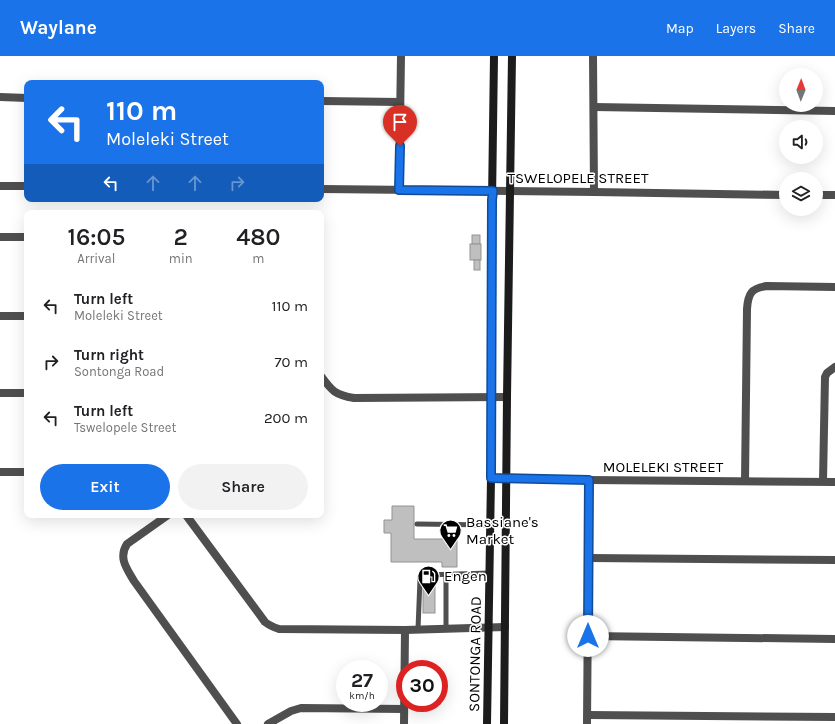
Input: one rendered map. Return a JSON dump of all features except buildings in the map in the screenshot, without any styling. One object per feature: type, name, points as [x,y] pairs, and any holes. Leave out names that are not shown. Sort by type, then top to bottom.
[{"type":"main road","name":"SONTONGA ROAD","points":[[487,724],[491,525],[494,56]]},
{"type":"main road","name":"SONTONGA ROAD","points":[[504,724],[512,56]]},
{"type":"street","points":[[399,190],[401,56]]},
{"type":"street","points":[[593,56],[594,192]]},
{"type":"street","points":[[0,97],[24,98]]},
{"type":"street","points":[[324,101],[400,102]]},
{"type":"street","points":[[594,107],[835,111]]},
{"type":"street","points":[[0,186],[24,186]]},
{"type":"street","name":"TSWELOPELE STREET","points":[[324,189],[779,195]]},
{"type":"street","points":[[823,195],[835,196]]},
{"type":"street","points":[[0,237],[24,237]]},
{"type":"street","points":[[745,481],[747,309],[750,293],[754,289],[767,286],[835,287]]},
{"type":"street","points":[[0,316],[24,316]]},
{"type":"street","points":[[823,481],[825,377],[826,373],[835,367]]},
{"type":"street","points":[[324,380],[336,393],[342,396],[354,398],[507,398]]},
{"type":"street","points":[[0,393],[24,393]]},
{"type":"street","points":[[0,472],[24,472]]},
{"type":"street","name":"MOLELEKI STREET","points":[[491,478],[835,482]]},
{"type":"street","points":[[587,724],[589,480]]},
{"type":"street","points":[[164,518],[127,544],[123,555],[126,568],[237,724]]},
{"type":"street","points":[[188,518],[269,625],[279,629],[405,630],[505,627]]},
{"type":"street","points":[[589,558],[835,560]]},
{"type":"street","points":[[405,630],[405,660]]},
{"type":"street","points":[[588,636],[835,639]]},
{"type":"street","points":[[268,724],[292,711],[301,708],[396,709]]},
{"type":"street","points":[[404,712],[404,724]]},
{"type":"street","points":[[588,715],[835,717]]},
{"type":"lane","points":[[417,524],[491,525]]},
{"type":"lane","points":[[418,629],[420,577],[424,575],[490,573]]},
{"type":"lane","points":[[446,574],[446,628]]},
{"type":"place","name":"Bassiane's Market","points":[[450,550]]},
{"type":"place","name":"Engen","points":[[429,596]]},
{"type":"route","points":[[400,146],[399,190],[493,191],[491,478],[589,480],[588,636]]}]
